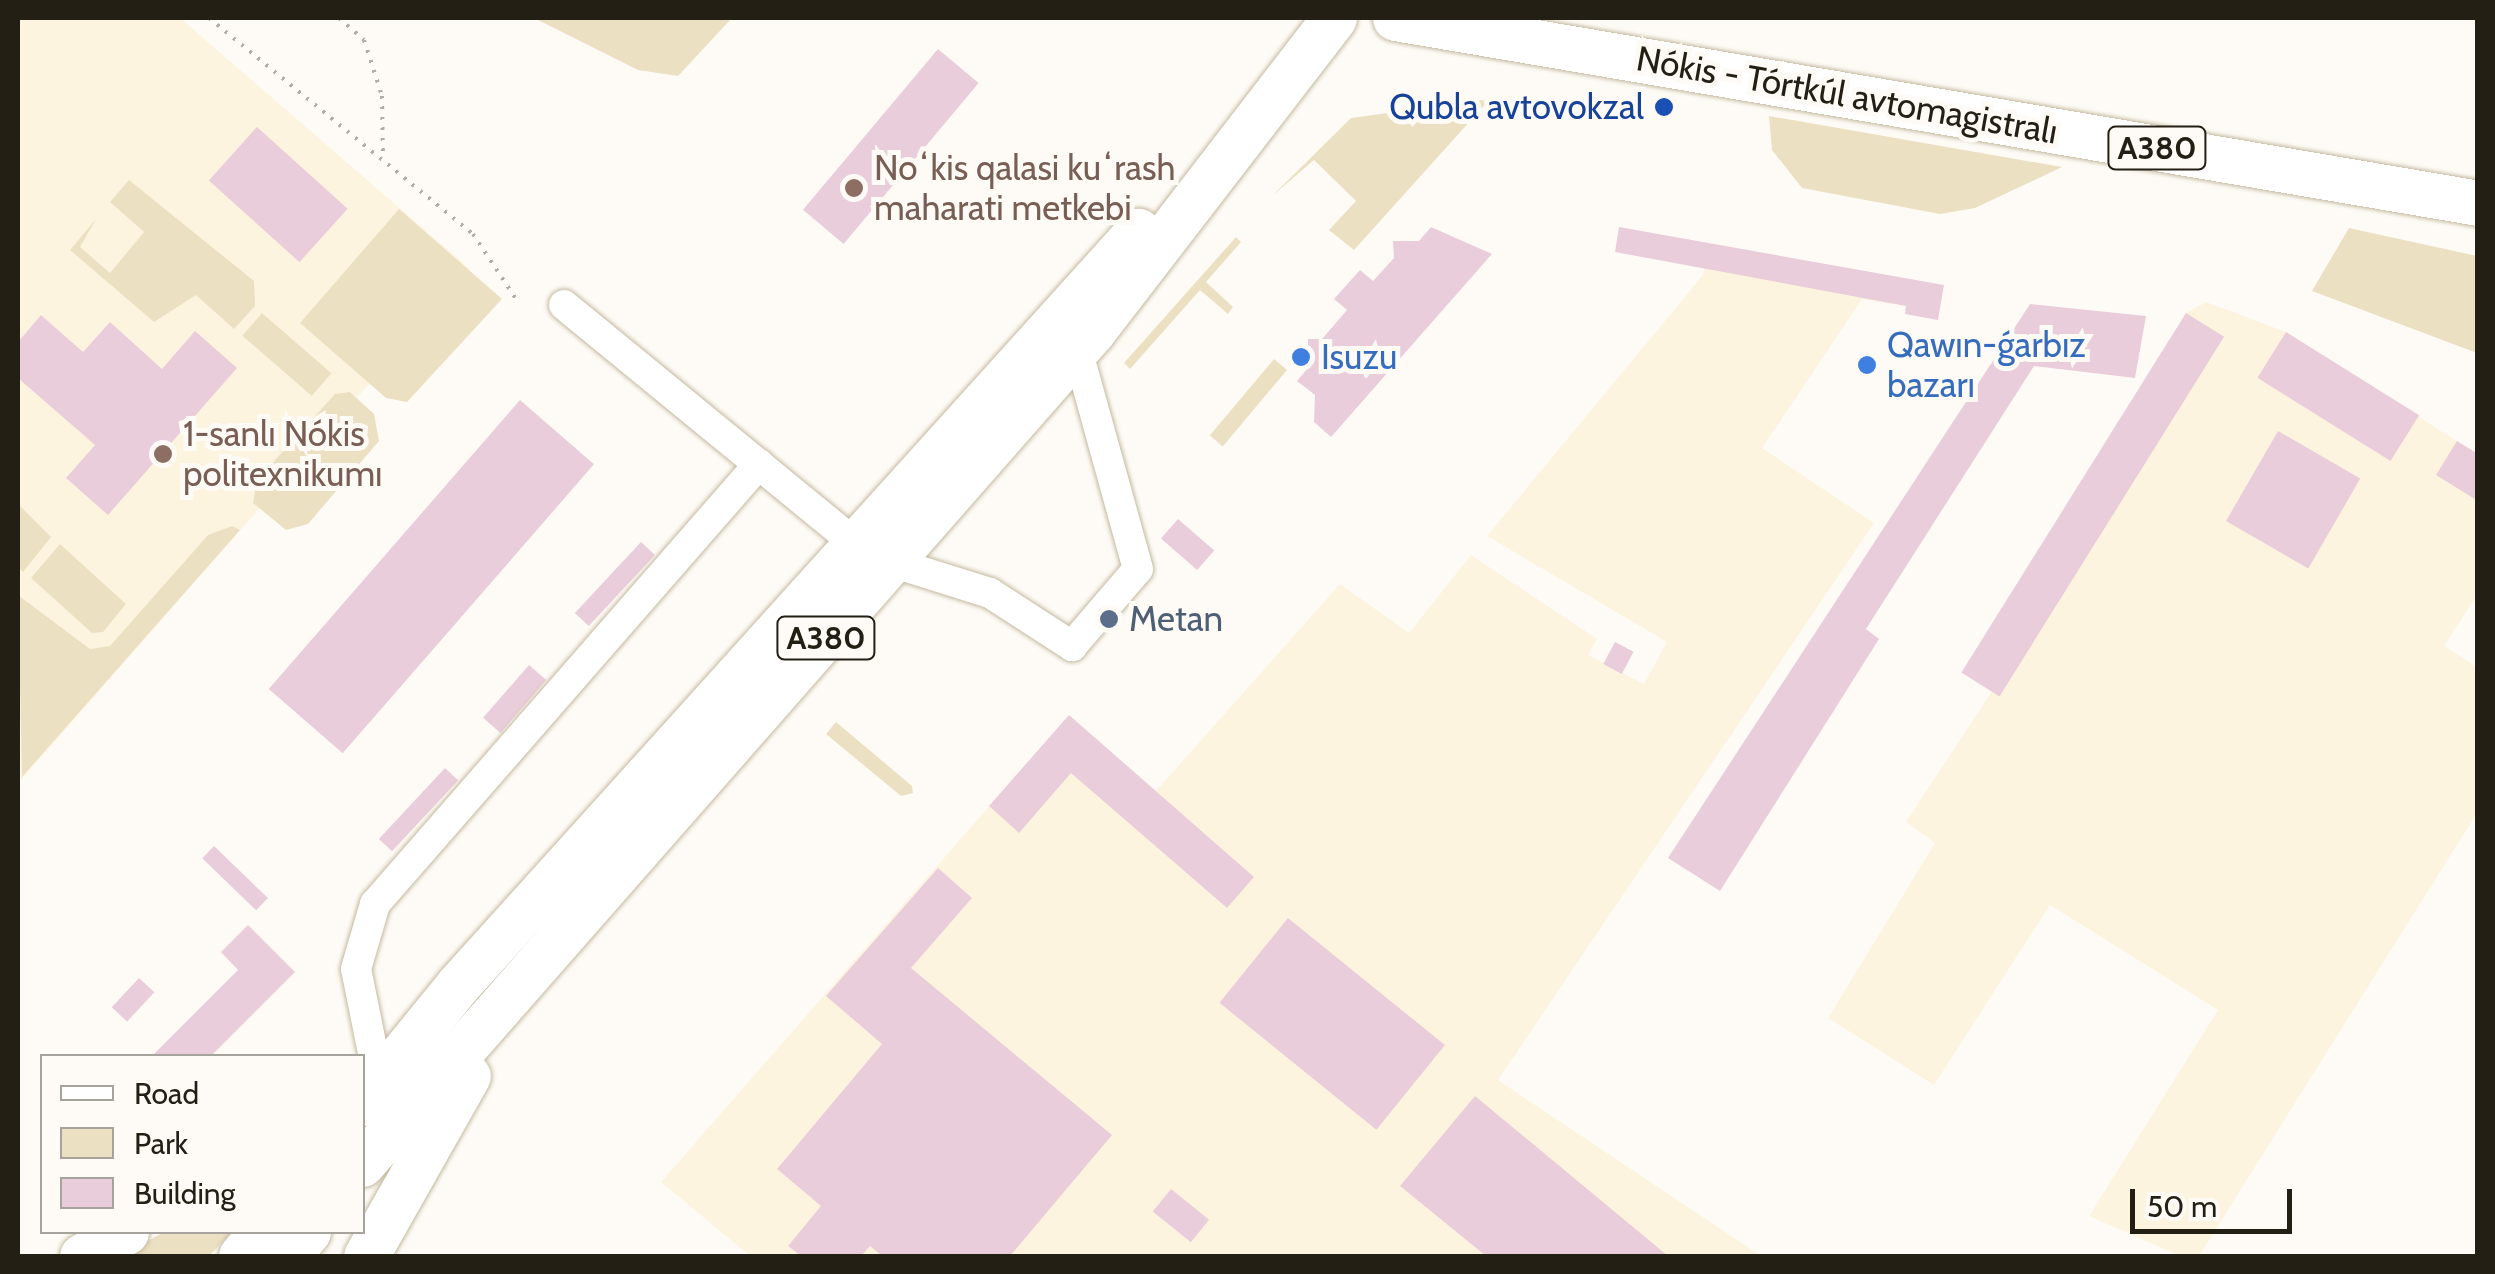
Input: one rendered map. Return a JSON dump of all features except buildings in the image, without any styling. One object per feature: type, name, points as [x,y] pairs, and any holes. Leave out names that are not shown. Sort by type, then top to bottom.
[{"type":"highway","name":"A380","points":[[365,1162],[542,955],[872,552],[1334,18]]},
{"type":"highway","name":"Nókis - Tórtkúl avtomagistralı","points":[[1395,18],[2478,204]]},
{"type":"highway","name":"A380","points":[[365,1098],[457,986],[872,552],[1077,349],[1268,96]]},
{"type":"highway","points":[[366,1256],[542,955]]},
{"type":"highway","points":[[368,1058],[457,986]]},
{"type":"highway","points":[[82,1256],[122,1234]]},
{"type":"highway","points":[[241,1256],[259,1234]]},
{"type":"highway","points":[[287,1256],[306,1234]]},
{"type":"lane","points":[[564,305],[872,552],[990,593],[1072,646],[1138,569],[1077,349]]},
{"type":"lane","points":[[368,1058],[356,969],[375,904],[759,464]]},
{"type":"path","points":[[209,18],[384,157],[482,244],[518,302]]},
{"type":"path","points":[[339,18],[370,58],[384,157]]},
{"type":"shaded area","name":"1-sanlı Nókis politexnikumı","points":[[18,18],[180,18],[470,269],[21,780]]},
{"type":"shaded area","points":[[1708,246],[1895,277],[1891,304],[1862,299],[1762,448],[1874,523],[1498,1080],[1761,1256],[750,1256],[661,1182],[1069,715],[1156,791],[1340,584],[1409,633],[1471,555],[1597,639],[1588,655],[1644,684],[1667,642],[1487,536],[1703,275]]},
{"type":"shaded area","points":[[2206,302],[2286,332],[2477,454],[2477,595],[2444,646],[2477,667],[2477,813],[2199,1256],[2180,1256],[2089,1216],[2218,1010],[2050,905],[1934,1085],[1828,1018],[1935,843],[1906,822],[2224,338],[2186,313]]},
{"type":"green space","points":[[534,18],[732,18],[678,76],[638,70]]},
{"type":"green space","points":[[1490,99],[1354,250],[1329,230],[1356,201],[1314,160],[1272,196],[1351,118]]},
{"type":"green space","points":[[1769,116],[2062,167],[1975,208],[1940,214],[1802,188],[1772,150]]},
{"type":"green space","points":[[129,180],[254,281],[255,306],[234,329],[196,295],[154,322],[70,250],[96,219],[80,247],[110,273],[144,232],[110,202]]},
{"type":"green space","points":[[399,209],[502,299],[407,402],[386,398],[300,323]]},
{"type":"green space","points":[[2349,228],[2477,256],[2477,353],[2312,291]]},
{"type":"green space","points":[[1236,237],[1241,242],[1206,282],[1233,307],[1228,314],[1200,290],[1130,369],[1124,363]]},
{"type":"green space","points":[[262,313],[331,373],[312,396],[242,336]]},
{"type":"green space","points":[[1274,359],[1287,370],[1223,447],[1210,436]]},
{"type":"green space","points":[[350,392],[374,414],[379,441],[308,524],[286,530],[253,503],[257,480],[335,394]]},
{"type":"green space","points":[[18,504],[51,537],[23,572],[18,567]]},
{"type":"green space","points":[[232,526],[240,530],[22,777],[18,595],[90,649],[110,646],[208,535]]},
{"type":"green space","points":[[60,544],[126,604],[103,632],[92,633],[31,578]]},
{"type":"green space","points":[[836,722],[912,786],[913,793],[901,796],[826,734]]},
{"type":"green space","points":[[160,1234],[230,1234],[209,1256],[121,1256]]},
{"type":"place","name":"Qubla avtovokzal","points":[[1664,107]]},
{"type":"place","name":"Noʻkis qalasi kuʻrash maharati metkebi","points":[[854,188]]},
{"type":"place","name":"Isuzu","points":[[1301,357]]},
{"type":"place","name":"Qawın-ǵarbız bazarı","points":[[1867,365]]},
{"type":"place","name":"1-sanlı Nókis politexnikumı","points":[[163,454]]},
{"type":"place","name":"Metan","points":[[1109,619]]}]
